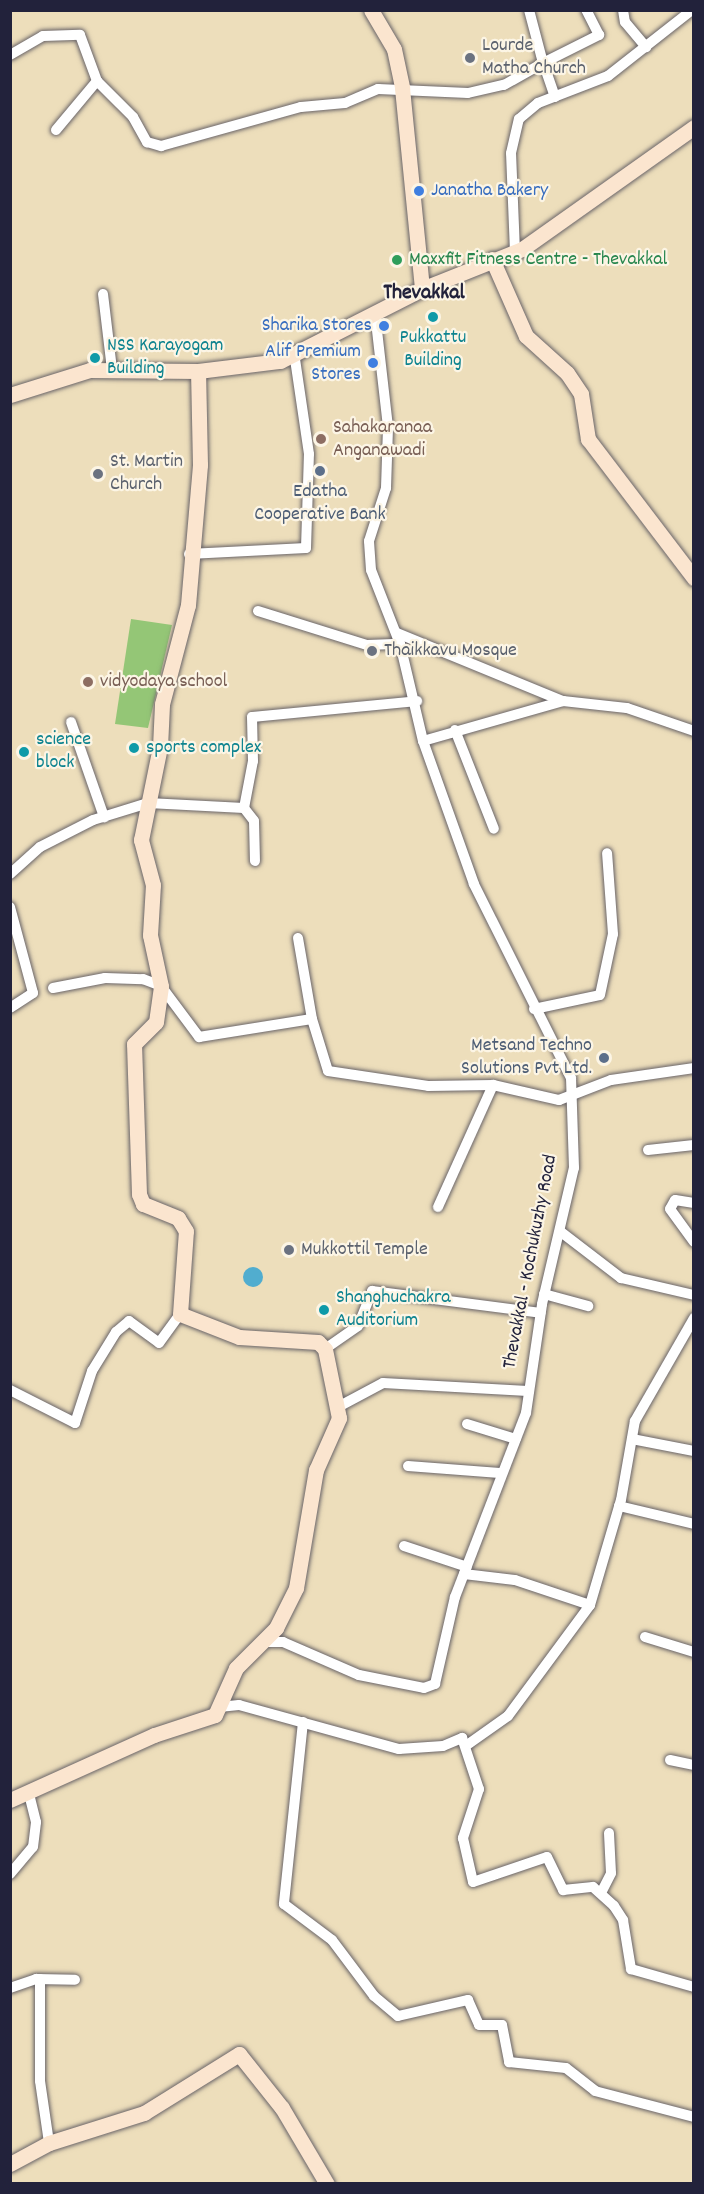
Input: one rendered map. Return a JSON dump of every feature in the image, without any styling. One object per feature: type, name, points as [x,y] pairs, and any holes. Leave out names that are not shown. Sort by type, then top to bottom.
[{"type":"street","points":[[371,10],[394,49],[402,88],[422,289]]},
{"type":"street","points":[[530,10],[543,63],[555,97]]},
{"type":"street","points":[[10,55],[43,36],[80,35],[97,81],[153,146],[301,107],[345,103],[378,89],[487,91],[599,35],[586,10]]},
{"type":"street","points":[[623,10],[625,22],[646,46]]},
{"type":"street","points":[[515,252],[513,137],[519,119],[538,103],[608,76],[692,10]]},
{"type":"street","points":[[56,130],[97,81]]},
{"type":"street","points":[[10,395],[90,370],[198,371],[246,367],[294,353],[422,289],[492,259],[515,252],[572,218],[693,127]]},
{"type":"street","points":[[492,259],[526,336],[567,373],[581,394],[588,439],[693,578]]},
{"type":"street","points":[[103,294],[112,370]]},
{"type":"street","name":"Thevakkal - Kochukuzhy Road","points":[[263,1642],[284,1642],[359,1675],[424,1688],[435,1684],[465,1571],[500,1473],[516,1439],[528,1391],[544,1294],[561,1232],[574,1168],[574,1097],[571,1078],[534,1009],[474,884],[423,741],[417,701],[399,639],[371,570],[369,541],[386,488],[388,427],[375,313]]},
{"type":"street","points":[[189,554],[306,548],[309,454],[294,353]]},
{"type":"street","points":[[10,1390],[75,1423],[92,1371],[116,1332],[129,1321],[159,1343],[180,1314],[186,1231],[178,1218],[142,1204],[139,1194],[134,1044],[156,1022],[161,986],[150,935],[153,885],[141,840],[160,747],[162,704],[188,606],[189,554],[200,465],[198,371]]},
{"type":"street","points":[[258,611],[367,645],[399,639],[563,701],[645,712],[693,731]]},
{"type":"street","points":[[255,861],[254,821],[244,808],[253,761],[252,717],[417,701]]},
{"type":"street","points":[[423,741],[563,701]]},
{"type":"street","points":[[70,722],[104,817]]},
{"type":"street","points":[[455,730],[494,829]]},
{"type":"street","points":[[10,874],[39,846],[104,817],[148,803],[244,808]]},
{"type":"street","points":[[534,1009],[600,995],[613,934],[607,853]]},
{"type":"street","points":[[10,907],[33,993],[10,1008]]},
{"type":"street","points":[[298,938],[312,1019],[327,1071],[428,1086],[493,1085],[551,1100],[574,1097],[611,1080],[693,1068]]},
{"type":"street","points":[[53,988],[105,978],[143,979],[161,986],[199,1037],[312,1019]]},
{"type":"street","points":[[438,1207],[493,1085]]},
{"type":"street","points":[[648,1150],[693,1145]]},
{"type":"street","points":[[693,1203],[675,1200],[670,1209],[693,1242]]},
{"type":"street","points":[[561,1232],[621,1278],[693,1295]]},
{"type":"street","points":[[325,1349],[358,1326],[372,1292],[541,1313]]},
{"type":"street","points":[[544,1294],[588,1306]]},
{"type":"street","points":[[10,1800],[154,1735],[215,1715],[236,1668],[263,1642],[296,1588],[309,1499],[338,1407],[325,1349],[318,1342],[239,1337],[180,1314]]},
{"type":"street","points":[[467,1745],[508,1716],[590,1605],[620,1506],[632,1439],[640,1411],[693,1318]]},
{"type":"street","points":[[338,1407],[383,1383],[528,1391]]},
{"type":"street","points":[[467,1424],[516,1439]]},
{"type":"street","points":[[632,1439],[693,1451]]},
{"type":"street","points":[[408,1466],[500,1473]]},
{"type":"street","points":[[620,1506],[693,1524]]},
{"type":"street","points":[[404,1546],[465,1571],[515,1580],[590,1605]]},
{"type":"street","points":[[645,1637],[693,1652]]},
{"type":"street","points":[[219,1707],[239,1705],[399,1749],[443,1746],[462,1738],[467,1745],[479,1789],[463,1838],[473,1882],[547,1857],[563,1890],[593,1887],[601,1893],[623,1920],[631,1969],[693,1987]]},
{"type":"street","points":[[303,1722],[284,1904],[332,1940],[374,1996],[398,2016],[468,2000],[479,2025],[502,2025],[509,2062],[566,2068],[595,2091],[693,2117]]},
{"type":"street","points":[[670,1760],[693,1765]]},
{"type":"street","points":[[10,1874],[33,1847],[36,1822],[28,1791]]},
{"type":"street","points":[[601,1893],[611,1873],[609,1833]]},
{"type":"street","points":[[40,1979],[40,2081],[49,2143]]},
{"type":"street","points":[[10,1988],[40,1979],[75,1980]]},
{"type":"street","points":[[10,2164],[49,2143],[144,2113],[239,2054],[278,2102],[327,2184]]},
{"type":"green space","points":[[131,619],[172,625],[148,728],[115,724]]},
{"type":"water","points":[[249,1267],[257,1267],[263,1273],[263,1281],[257,1287],[249,1287],[243,1281],[243,1273]]},
{"type":"place","name":"Lourde Matha Church","points":[[470,58]]},
{"type":"place","name":"Janatha Bakery","points":[[419,191]]},
{"type":"place","name":"Maxxfit Fitness Centre - Thevakkal","points":[[397,260]]},
{"type":"place","name":"Pukkattu Building","points":[[433,317]]},
{"type":"place","name":"Sharika Stores","points":[[384,326]]},
{"type":"place","name":"NSS Karayogam Building","points":[[95,358]]},
{"type":"place","name":"Alif Premium Stores","points":[[373,363]]},
{"type":"place","name":"Sahakaranaa Anganawadi","points":[[321,439]]},
{"type":"place","name":"Edatha Cooperative Bank","points":[[320,471]]},
{"type":"place","name":"St. Martin Church","points":[[98,474]]},
{"type":"place","name":"Thaikkavu Mosque","points":[[372,651]]},
{"type":"place","name":"vidyodaya school","points":[[88,682]]},
{"type":"place","name":"sports complex","points":[[134,748]]},
{"type":"place","name":"science block","points":[[24,752]]},
{"type":"place","name":"Metsand Techno Solutions Pvt Ltd.","points":[[604,1058]]},
{"type":"place","name":"Mukkottil Temple","points":[[289,1250]]},
{"type":"place","name":"Shanghuchakra Auditorium","points":[[324,1310]]},
{"type":"district","name":"Thevakkal","points":[[424,294]]}]
